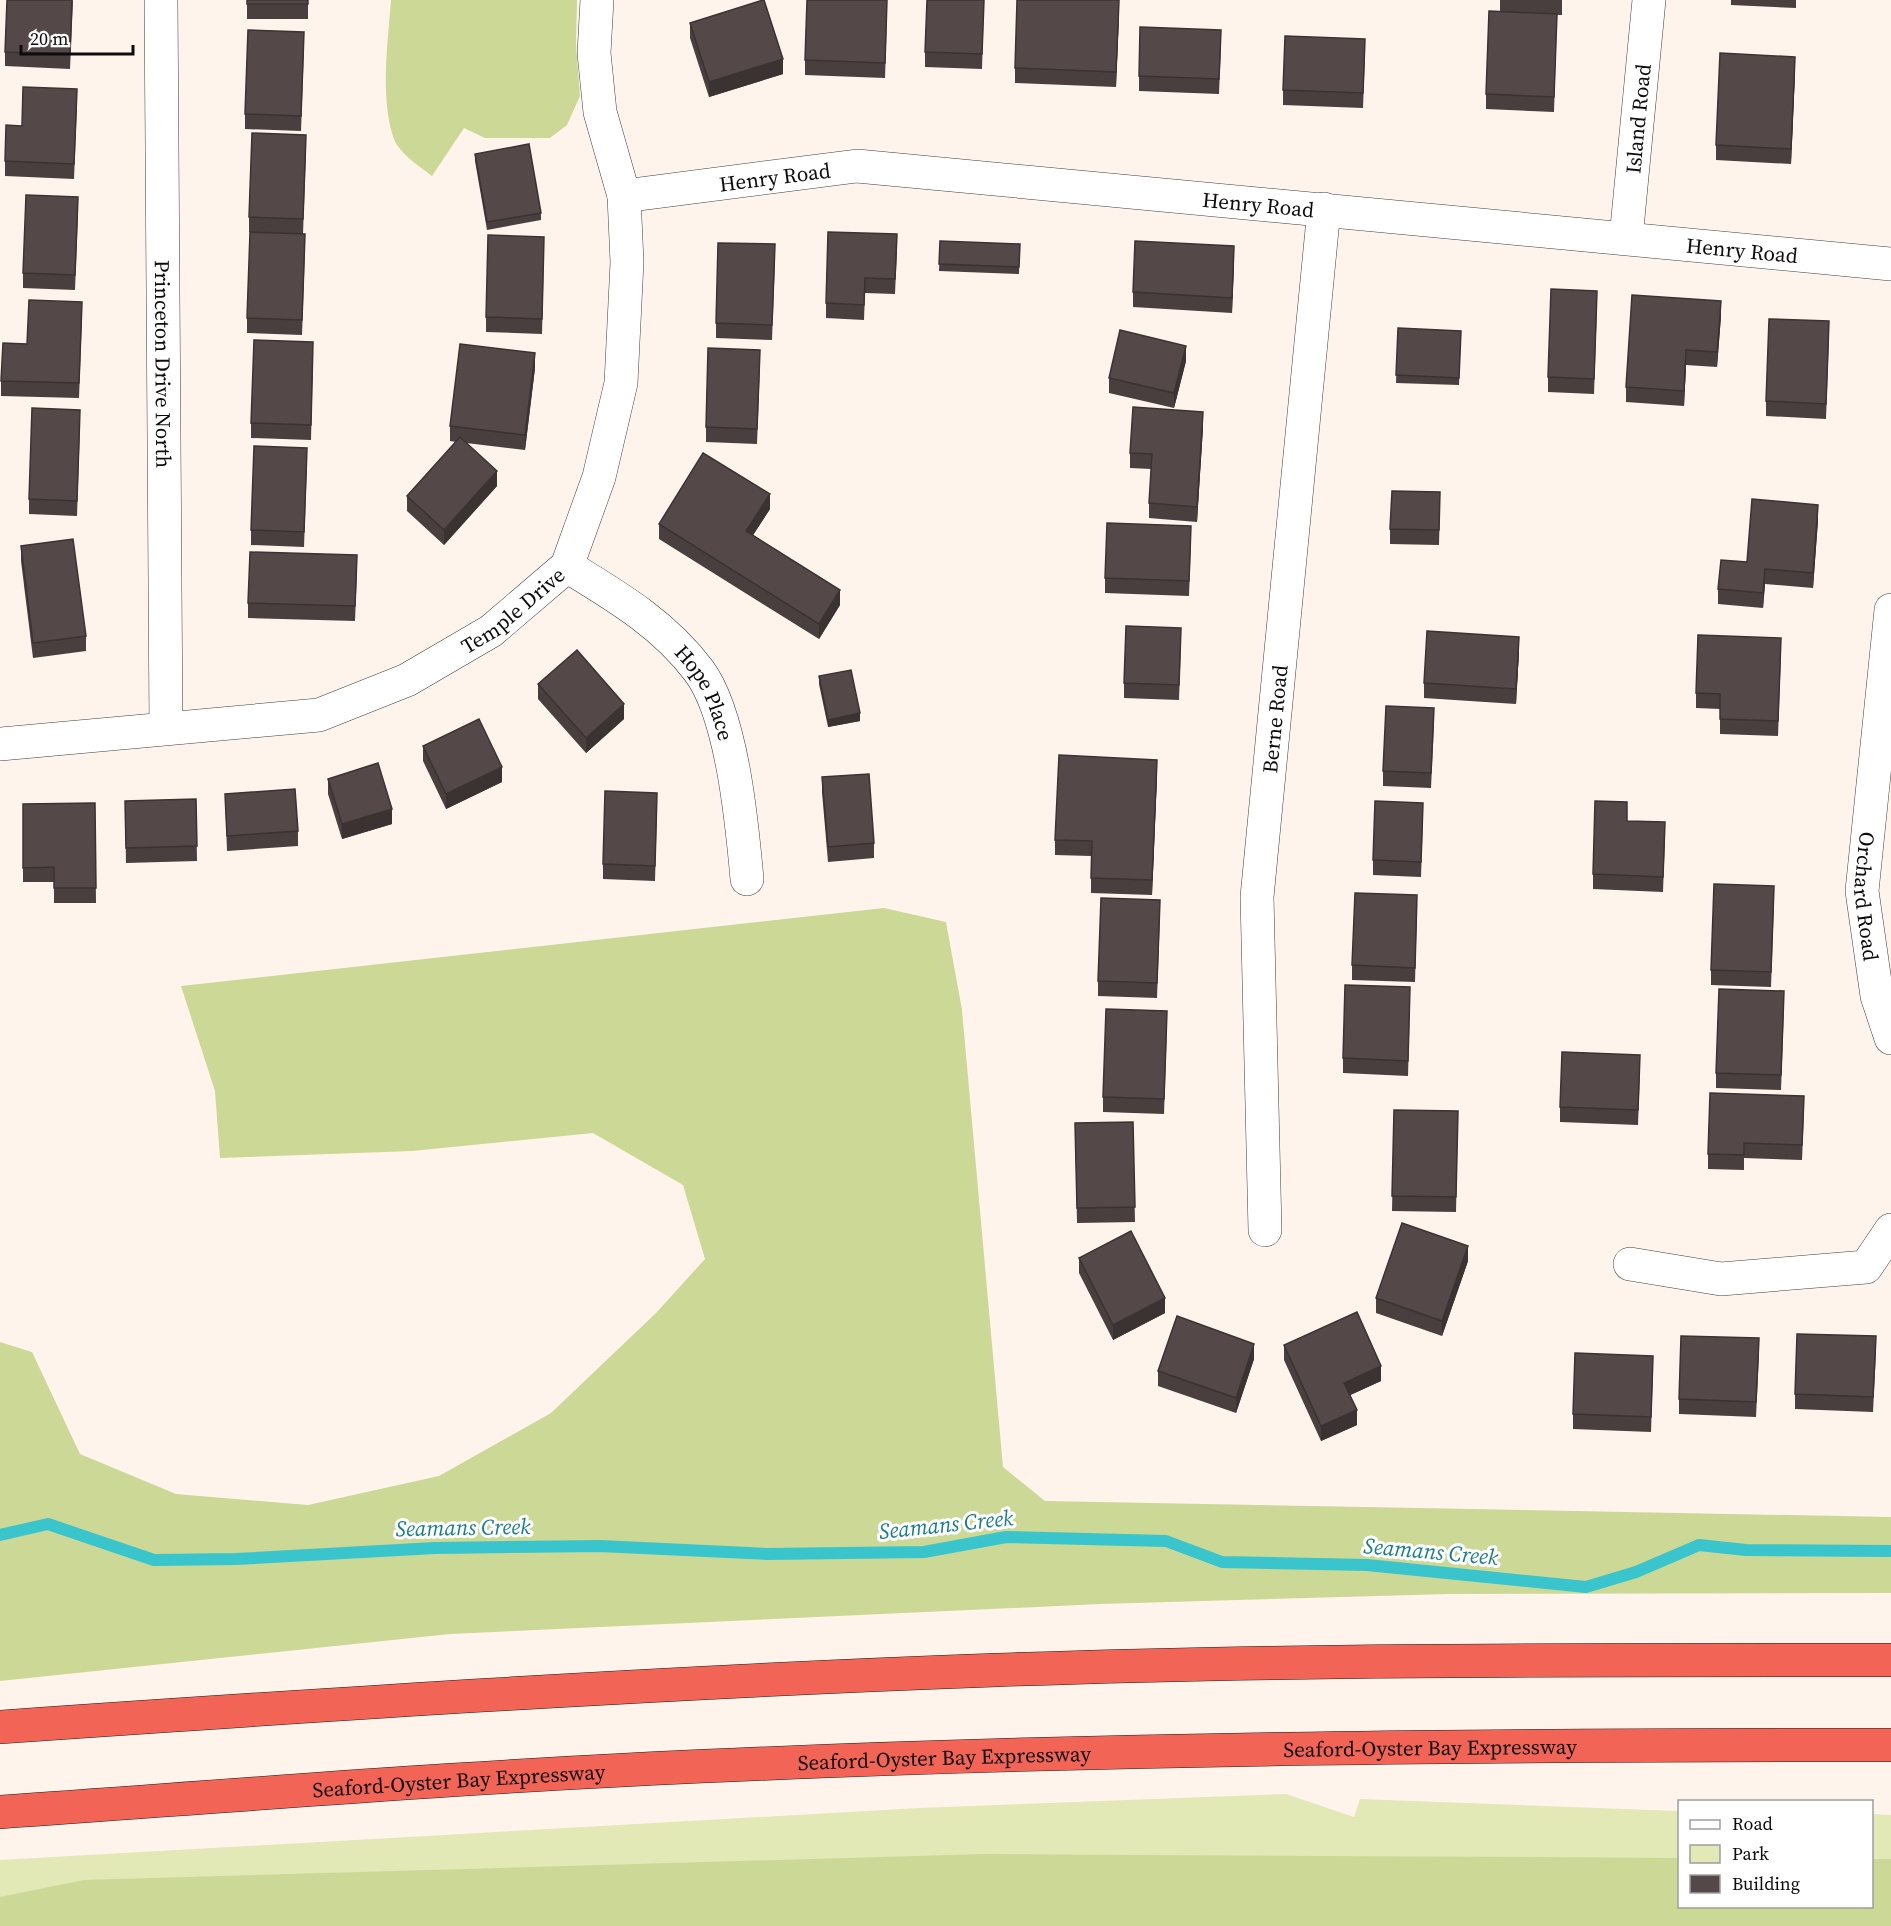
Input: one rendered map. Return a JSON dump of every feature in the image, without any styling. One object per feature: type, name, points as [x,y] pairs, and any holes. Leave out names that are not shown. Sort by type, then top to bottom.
[{"type":"highway","points":[[0,1727],[722,1680],[1004,1669],[1613,1660],[1891,1660]]},
{"type":"highway","name":"Seaford-Oyster Bay Expressway","points":[[0,1812],[451,1780],[726,1765],[1006,1754],[1614,1745],[1891,1745]]},
{"type":"street","name":"Princeton Drive North","points":[[160,0],[166,728]]},
{"type":"street","name":"Temple Drive","points":[[0,744],[319,715],[406,680],[491,631],[567,566],[599,477],[621,383],[627,262],[624,196],[600,112],[594,53],[597,0]]},
{"type":"street","name":"Island Road","points":[[1626,238],[1648,0]]},
{"type":"street","name":"Henry Road","points":[[624,196],[856,166],[1891,264]]},
{"type":"street","name":"Berne Road","points":[[1265,1230],[1257,897],[1324,209]]},
{"type":"street","name":"Hope Place","points":[[567,566],[637,609],[673,640],[701,672],[719,712],[732,765],[743,829],[747,879]]},
{"type":"street","name":"Orchard Road","points":[[1891,610],[1862,891],[1877,996],[1891,1038]]},
{"type":"street","points":[[1630,1264],[1720,1279],[1866,1267],[1891,1230]]},
{"type":"green space","points":[[391,0],[577,0],[576,45],[580,96],[567,125],[550,138],[485,138],[464,128],[432,176],[399,148],[389,121],[386,69]]},
{"type":"green space","points":[[884,908],[946,922],[962,1010],[1003,1467],[1045,1501],[1891,1517],[1891,1593],[1448,1594],[1100,1604],[450,1634],[0,1681],[0,1342],[32,1352],[80,1454],[176,1494],[308,1505],[439,1476],[551,1413],[656,1313],[705,1259],[683,1185],[593,1133],[412,1151],[220,1158],[215,1091],[181,986]]},
{"type":"green space","points":[[1286,1794],[1354,1817],[1360,1799],[1678,1811],[1678,1908],[1873,1908],[1873,1814],[1891,1815],[1891,1926],[0,1926],[0,1860],[919,1808]]},
{"type":"green space","points":[[984,1854],[1678,1858],[1678,1908],[1873,1908],[1873,1859],[1891,1859],[1891,1926],[0,1926],[0,1897],[84,1880]]},
{"type":"building","points":[[7,0],[72,0],[70,54],[5,52]]},
{"type":"building","points":[[247,0],[308,0],[308,4],[247,4]]},
{"type":"building","points":[[764,0],[783,59],[709,82],[690,23]]},
{"type":"building","points":[[807,0],[887,0],[885,63],[805,60]]},
{"type":"building","points":[[927,0],[984,0],[982,54],[925,52]]},
{"type":"building","points":[[1017,0],[1119,0],[1116,72],[1015,68]]},
{"type":"building","points":[[1489,11],[1557,14],[1554,97],[1486,94]]},
{"type":"building","points":[[1140,27],[1221,30],[1219,79],[1139,76]]},
{"type":"building","points":[[248,30],[304,32],[301,116],[245,114]]},
{"type":"building","points":[[1285,36],[1365,39],[1363,93],[1283,90]]},
{"type":"building","points":[[1720,53],[1795,57],[1791,149],[1716,145]]},
{"type":"building","points":[[23,87],[77,89],[74,164],[5,161],[6,125],[22,126]]},
{"type":"building","points":[[252,133],[306,135],[303,219],[249,217]]},
{"type":"building","points":[[529,144],[541,213],[487,222],[475,154]]},
{"type":"building","points":[[26,195],[78,197],[75,275],[23,273]]},
{"type":"building","points":[[250,232],[305,234],[302,320],[247,318]]},
{"type":"building","points":[[828,232],[897,234],[895,279],[865,278],[864,305],[826,303]]},
{"type":"building","points":[[488,235],[544,237],[542,319],[486,317]]},
{"type":"building","points":[[940,241],[1020,244],[1019,267],[939,264]]},
{"type":"building","points":[[1135,241],[1234,246],[1232,298],[1133,292]]},
{"type":"building","points":[[718,243],[775,244],[772,325],[716,323]]},
{"type":"building","points":[[1551,289],[1597,291],[1594,379],[1548,377]]},
{"type":"building","points":[[1632,295],[1721,301],[1717,352],[1686,350],[1684,391],[1626,387]]},
{"type":"building","points":[[29,300],[82,302],[79,383],[1,381],[3,343],[27,344]]},
{"type":"building","points":[[1769,319],[1829,321],[1826,404],[1766,401]]},
{"type":"building","points":[[1398,328],[1461,331],[1459,378],[1396,375]]},
{"type":"building","points":[[1120,330],[1186,346],[1174,393],[1109,378]]},
{"type":"building","points":[[254,340],[313,342],[311,425],[251,423]]},
{"type":"building","points":[[460,344],[535,353],[525,435],[450,426]]},
{"type":"building","points":[[708,348],[760,350],[757,429],[706,427]]},
{"type":"building","points":[[1133,407],[1203,412],[1197,507],[1149,503],[1152,454],[1130,453]]},
{"type":"building","points":[[32,408],[80,410],[77,501],[29,499]]},
{"type":"building","points":[[460,437],[497,471],[444,530],[407,496]]},
{"type":"building","points":[[254,446],[307,448],[304,532],[251,530]]},
{"type":"building","points":[[703,453],[770,494],[746,531],[840,590],[819,624],[659,524]]},
{"type":"building","points":[[1392,491],[1440,492],[1439,530],[1390,529]]},
{"type":"building","points":[[1752,499],[1818,505],[1813,573],[1765,569],[1763,593],[1718,589],[1721,560],[1747,562]]},
{"type":"building","points":[[1107,523],[1191,526],[1189,581],[1105,578]]},
{"type":"building","points":[[73,539],[86,636],[33,643],[21,546]]},
{"type":"building","points":[[250,552],[357,555],[355,606],[248,603]]},
{"type":"building","points":[[1126,626],[1181,628],[1179,685],[1124,683]]},
{"type":"building","points":[[1427,631],[1519,637],[1516,689],[1424,683]]},
{"type":"building","points":[[1698,635],[1781,638],[1778,721],[1720,719],[1720,694],[1696,693]]},
{"type":"building","points":[[577,650],[624,704],[586,738],[538,684]]},
{"type":"building","points":[[851,670],[860,713],[828,720],[819,676]]},
{"type":"building","points":[[1386,706],[1434,708],[1431,773],[1383,771]]},
{"type":"building","points":[[479,719],[502,767],[446,794],[423,746]]},
{"type":"building","points":[[1059,755],[1157,760],[1152,880],[1091,878],[1092,841],[1055,840]]},
{"type":"building","points":[[378,763],[392,809],[342,824],[328,779]]},
{"type":"building","points":[[869,774],[874,843],[828,847],[822,777]]},
{"type":"building","points":[[295,789],[298,831],[227,836],[225,794]]},
{"type":"building","points":[[605,791],[657,793],[655,866],[603,864]]},
{"type":"building","points":[[196,799],[197,846],[126,848],[125,801]]},
{"type":"building","points":[[1375,801],[1423,803],[1421,862],[1373,860]]},
{"type":"building","points":[[1595,801],[1627,802],[1627,821],[1665,822],[1663,877],[1593,874]]},
{"type":"building","points":[[95,803],[96,888],[54,888],[54,867],[23,868],[23,804]]},
{"type":"building","points":[[1714,884],[1774,886],[1771,972],[1711,970]]},
{"type":"building","points":[[1355,893],[1417,895],[1415,968],[1352,965]]},
{"type":"building","points":[[1101,898],[1160,900],[1157,983],[1098,981]]},
{"type":"building","points":[[1345,985],[1410,987],[1408,1061],[1343,1058]]},
{"type":"building","points":[[1719,989],[1784,991],[1781,1075],[1716,1073]]},
{"type":"building","points":[[1106,1009],[1167,1011],[1164,1099],[1103,1097]]},
{"type":"building","points":[[1562,1052],[1640,1055],[1638,1110],[1560,1107]]},
{"type":"building","points":[[1710,1093],[1804,1096],[1802,1145],[1744,1143],[1744,1155],[1708,1154]]},
{"type":"building","points":[[1394,1110],[1458,1111],[1456,1197],[1392,1196]]},
{"type":"building","points":[[1133,1122],[1135,1207],[1077,1208],[1075,1123]]},
{"type":"building","points":[[1402,1223],[1468,1246],[1442,1321],[1376,1298]]},
{"type":"building","points":[[1131,1231],[1165,1298],[1113,1325],[1079,1258]]},
{"type":"building","points":[[1357,1312],[1381,1366],[1344,1383],[1357,1410],[1321,1426],[1284,1345]]},
{"type":"building","points":[[1177,1316],[1254,1344],[1236,1398],[1158,1371]]},
{"type":"building","points":[[1797,1334],[1876,1336],[1873,1397],[1795,1394]]},
{"type":"building","points":[[1681,1336],[1759,1338],[1756,1402],[1679,1399]]},
{"type":"building","points":[[1575,1353],[1653,1356],[1651,1417],[1573,1414]]},
{"type":"waterway","name":"Seamans Creek","points":[[0,1535],[48,1524],[154,1560],[236,1559],[435,1548],[600,1546],[767,1554],[924,1552],[1006,1537],[1166,1541],[1222,1562],[1367,1565],[1586,1587],[1636,1572],[1699,1545],[1746,1550],[1891,1551]]}]
